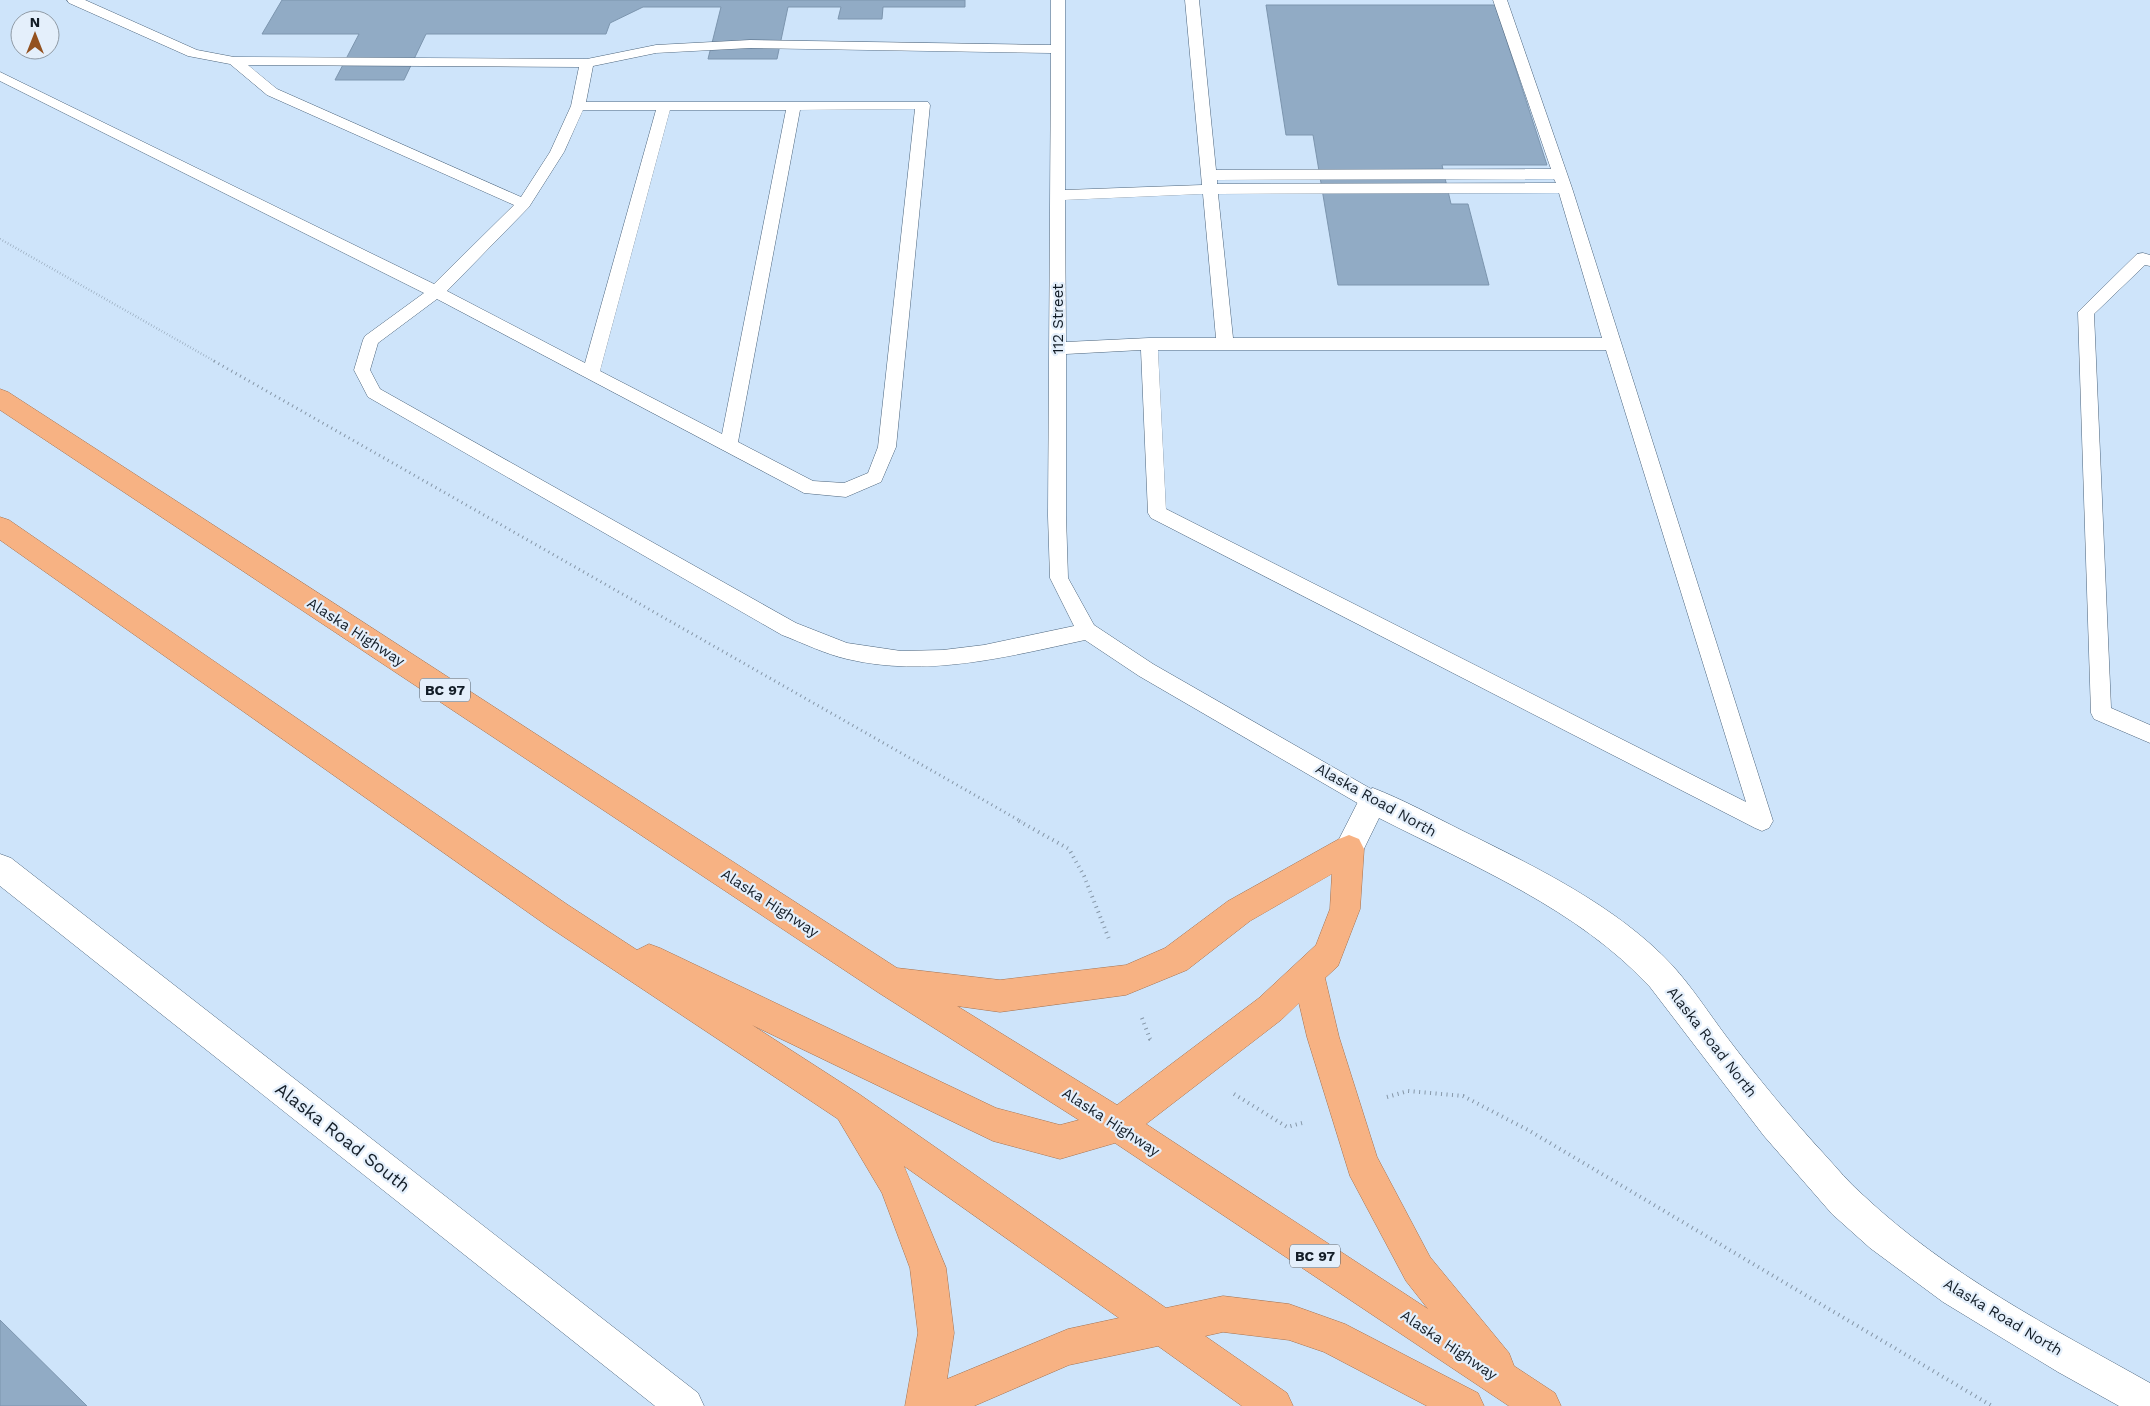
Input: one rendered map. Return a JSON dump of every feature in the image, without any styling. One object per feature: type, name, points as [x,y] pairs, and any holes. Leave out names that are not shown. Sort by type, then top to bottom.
[{"type":"highway","name":"Alaska Highway","points":[[0,398],[890,982],[1118,1125],[1542,1406]]},
{"type":"highway","points":[[0,527],[558,915],[847,1106],[1274,1406]]},
{"type":"highway","points":[[890,982],[1000,996],[1126,980],[1176,959],[1239,911],[1349,849]]},
{"type":"highway","points":[[558,915],[993,1124],[1060,1142],[1118,1125],[1270,1009],[1327,955],[1345,909],[1349,849]]},
{"type":"highway","points":[[1308,972],[1323,1037],[1362,1164],[1418,1269],[1512,1387]]},
{"type":"highway","points":[[847,1106],[895,1184],[928,1268],[936,1334],[924,1406],[978,1386],[1068,1347],[1223,1314],[1289,1322],[1332,1338],[1465,1406]]},
{"type":"street","points":[[1349,849],[1373,800]]},
{"type":"street","name":"Alaska Road North","points":[[1373,800],[1524,878],[1583,913],[1641,957],[1680,997],[1714,1046],[1779,1130],[1849,1206],[1921,1267],[1989,1311],[2150,1402]]},
{"type":"street","name":"Alaska Road South","points":[[0,868],[685,1406]]},
{"type":"lane","points":[[74,0],[193,53],[234,61],[587,63],[656,49],[750,44],[1058,49]]},
{"type":"lane","name":"112 Street","points":[[1058,0],[1057,516],[1059,578],[1087,631]]},
{"type":"lane","points":[[1192,0],[1225,344]]},
{"type":"lane","points":[[1149,344],[1157,513],[1762,821],[1562,181],[1500,0]]},
{"type":"lane","points":[[234,61],[272,92],[524,204]]},
{"type":"lane","points":[[587,63],[578,106],[557,152],[524,204],[436,292],[371,340],[362,370],[374,393],[789,629],[846,651],[901,658],[943,658],[984,653],[1087,631]]},
{"type":"lane","points":[[0,76],[436,292],[810,488],[846,490],[875,477],[887,447],[923,105],[578,106]]},
{"type":"lane","points":[[591,372],[664,105]]},
{"type":"lane","points":[[729,445],[794,105]]},
{"type":"lane","points":[[1058,195],[1210,182],[1562,181]]},
{"type":"lane","points":[[2150,260],[2143,258],[2086,312],[2100,714],[2150,734]]},
{"type":"lane","points":[[1058,348],[1149,344],[1612,344]]},
{"type":"lane","name":"Alaska Road North","points":[[1087,631],[1146,670],[1373,800]]},
{"type":"path","points":[[0,239],[1069,849],[1084,876],[1150,1039],[1287,1127],[1408,1091],[1463,1096],[1528,1130],[1992,1406]]},
{"type":"building","points":[[282,0],[965,0],[965,7],[883,7],[882,19],[838,19],[841,7],[788,7],[777,59],[708,59],[721,7],[643,7],[610,23],[606,34],[426,34],[404,80],[335,80],[359,34],[262,34]]},
{"type":"building","points":[[1266,5],[1495,5],[1547,165],[1442,165],[1451,204],[1468,204],[1489,285],[1338,285],[1313,135],[1286,135]]},
{"type":"building","points":[[0,1320],[87,1406],[0,1406]]}]
